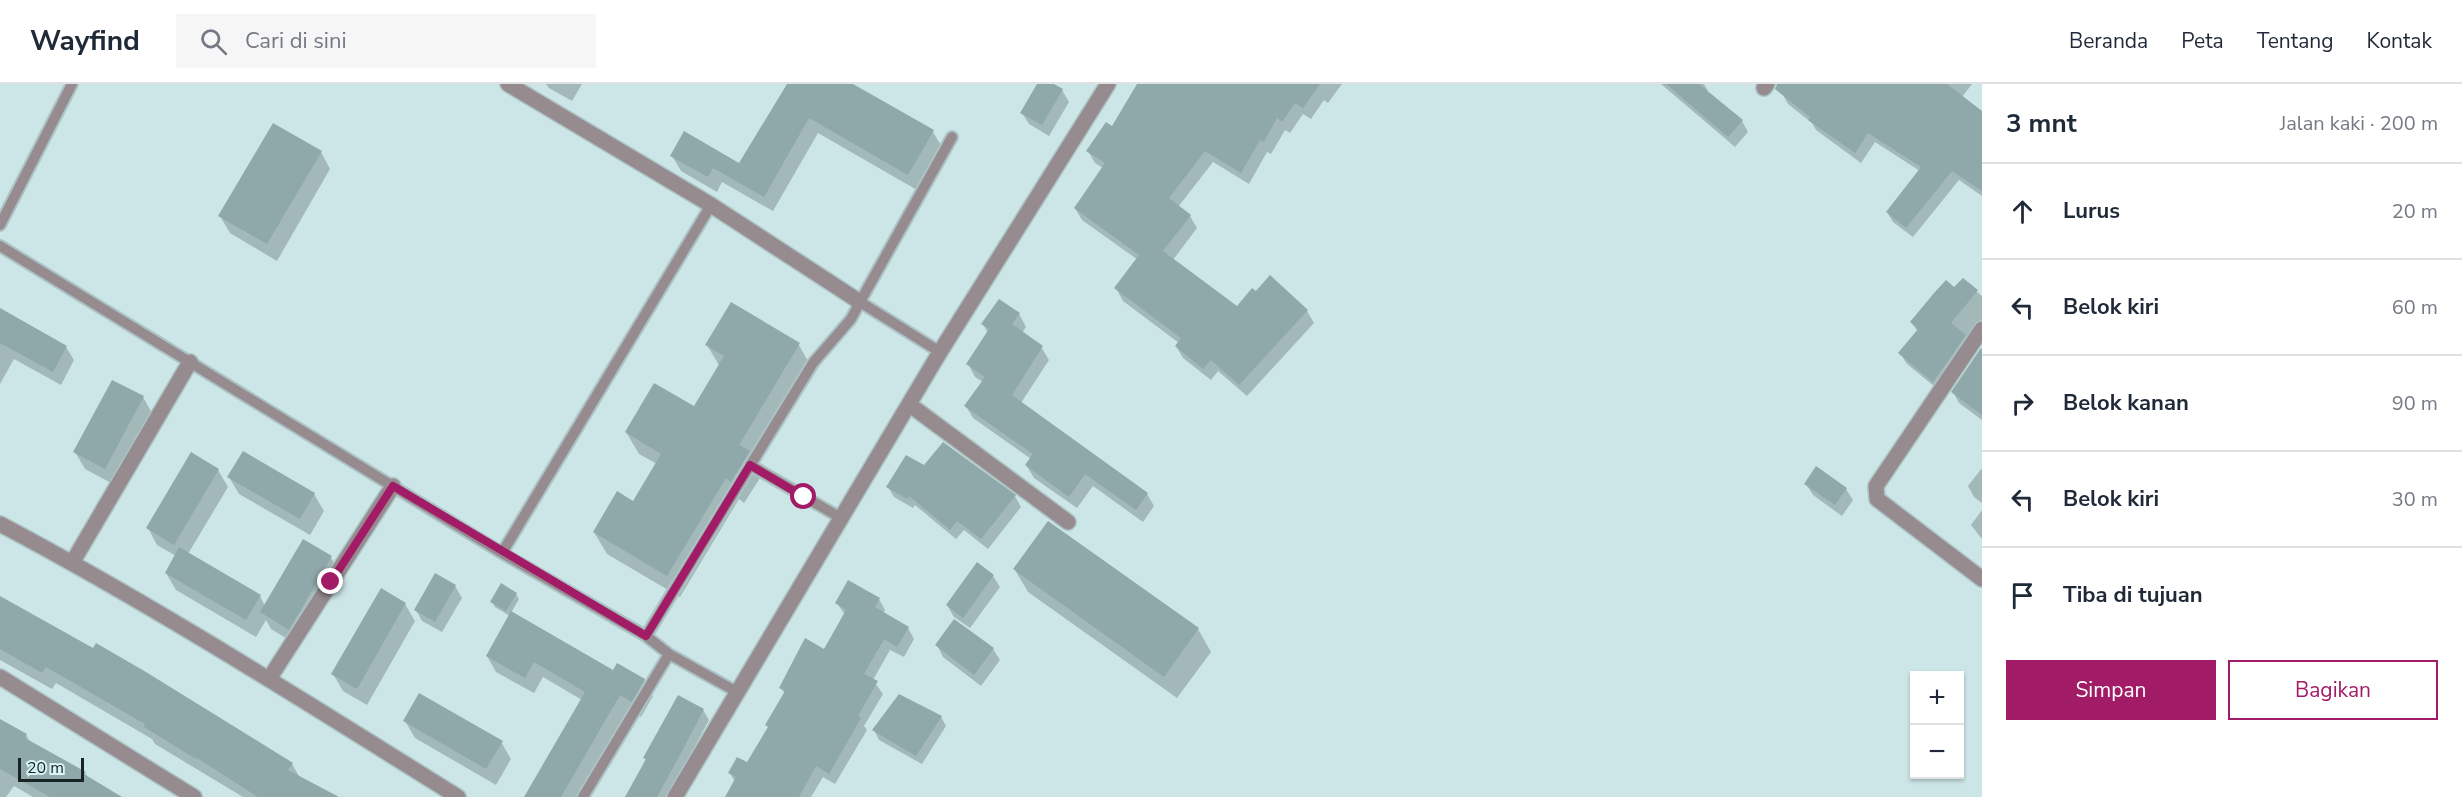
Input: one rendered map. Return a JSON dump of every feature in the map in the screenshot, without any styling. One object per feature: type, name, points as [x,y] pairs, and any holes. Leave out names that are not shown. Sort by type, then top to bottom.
[{"type":"street","points":[[508,84],[711,205],[860,302]]},
{"type":"street","points":[[675,797],[940,352],[1108,84]]},
{"type":"street","points":[[1982,329],[1876,486],[1877,499],[1982,579]]},
{"type":"street","points":[[72,563],[190,362]]},
{"type":"street","points":[[910,405],[1068,522]]},
{"type":"street","points":[[269,679],[393,486]]},
{"type":"street","points":[[0,524],[72,563],[269,679],[458,797]]},
{"type":"street","points":[[0,678],[194,797]]},
{"type":"lane","points":[[0,225],[72,84]]},
{"type":"lane","points":[[646,636],[813,363],[851,319],[952,137]]},
{"type":"lane","points":[[502,553],[711,205]]},
{"type":"lane","points":[[0,246],[502,553],[646,636],[669,654],[737,692]]},
{"type":"lane","points":[[860,302],[940,352]]},
{"type":"lane","points":[[750,465],[841,518]]},
{"type":"lane","points":[[583,797],[669,654]]},
{"type":"building","points":[[787,84],[853,84],[934,130],[908,175],[809,118],[764,197],[713,168],[708,177],[670,156],[684,131],[739,163]]},
{"type":"building","points":[[1037,84],[1054,84],[1063,89],[1042,125],[1020,113]]},
{"type":"building","points":[[1137,84],[1320,84],[1303,108],[1295,103],[1282,122],[1277,118],[1264,142],[1260,140],[1241,173],[1205,151],[1169,198],[1191,215],[1163,251],[1237,306],[1252,288],[1256,291],[1270,275],[1308,310],[1239,385],[1211,360],[1203,369],[1175,346],[1181,338],[1114,288],[1139,255],[1074,208],[1105,163],[1086,151],[1106,122],[1112,126]]},
{"type":"building","points":[[1666,84],[1699,84],[1743,120],[1728,137]]},
{"type":"building","points":[[1777,84],[1947,84],[1982,111],[1982,191],[1952,171],[1906,228],[1886,212],[1921,167],[1868,133],[1855,153],[1808,120],[1810,117],[1775,89]]},
{"type":"building","points":[[273,123],[322,151],[267,244],[218,216]]},
{"type":"building","points":[[1963,278],[1978,290],[1951,323],[1966,335],[1933,382],[1898,353],[1918,329],[1910,322],[1934,293],[1946,280],[1954,287]]},
{"type":"building","points":[[999,299],[1020,313],[1012,324],[1043,346],[1012,395],[1148,493],[1136,510],[1085,474],[1069,497],[1025,465],[1033,454],[964,406],[985,377],[966,364],[989,329],[981,324]]},
{"type":"building","points":[[731,302],[800,343],[739,445],[750,451],[731,482],[726,478],[667,576],[593,532],[617,491],[633,501],[661,454],[625,432],[654,383],[694,406],[724,356],[705,345]]},
{"type":"building","points":[[0,308],[67,346],[53,372],[0,343]]},
{"type":"building","points":[[1982,349],[1982,415],[1951,392]]},
{"type":"building","points":[[112,380],[144,396],[105,469],[73,452]]},
{"type":"building","points":[[943,442],[1016,495],[981,539],[957,521],[950,530],[909,496],[907,499],[886,487],[906,455],[924,465]]},
{"type":"building","points":[[243,451],[315,493],[300,519],[227,477]]},
{"type":"building","points":[[191,452],[219,469],[174,545],[146,528]]},
{"type":"building","points":[[1816,466],[1847,488],[1835,505],[1804,484]]},
{"type":"building","points":[[1048,521],[1199,628],[1164,677],[1013,569]]},
{"type":"building","points":[[303,539],[332,556],[289,630],[260,612]]},
{"type":"building","points":[[179,547],[261,595],[246,620],[165,573]]},
{"type":"building","points":[[977,562],[994,575],[963,618],[946,605]]},
{"type":"building","points":[[435,573],[456,585],[435,622],[414,610]]},
{"type":"building","points":[[848,580],[880,598],[875,607],[909,627],[897,647],[884,639],[864,674],[878,681],[858,716],[861,718],[829,774],[816,766],[799,797],[725,797],[736,777],[728,773],[737,757],[747,762],[768,727],[765,725],[785,691],[779,688],[805,638],[824,649],[846,610],[835,603]]},
{"type":"building","points":[[501,583],[517,593],[506,611],[490,602]]},
{"type":"building","points":[[381,588],[406,603],[357,689],[331,674]]},
{"type":"building","points":[[0,596],[93,648],[96,643],[146,672],[293,763],[288,770],[339,797],[258,797],[144,727],[145,724],[46,667],[42,673],[0,649]]},
{"type":"building","points":[[511,611],[613,670],[617,663],[645,679],[632,702],[620,695],[561,797],[524,797],[585,692],[534,662],[525,678],[486,656]]},
{"type":"building","points":[[954,619],[994,648],[974,675],[935,645]]},
{"type":"building","points":[[419,693],[503,741],[486,769],[403,721]]},
{"type":"building","points":[[899,694],[942,716],[916,756],[872,730]]},
{"type":"building","points":[[678,695],[704,709],[657,797],[625,797],[646,759],[643,758]]},
{"type":"building","points":[[0,719],[27,734],[25,738],[86,772],[84,774],[122,797],[50,797],[0,769]]},
{"type":"route","points":[[331,582],[393,486],[502,553],[646,636],[750,465],[804,497]]}]
